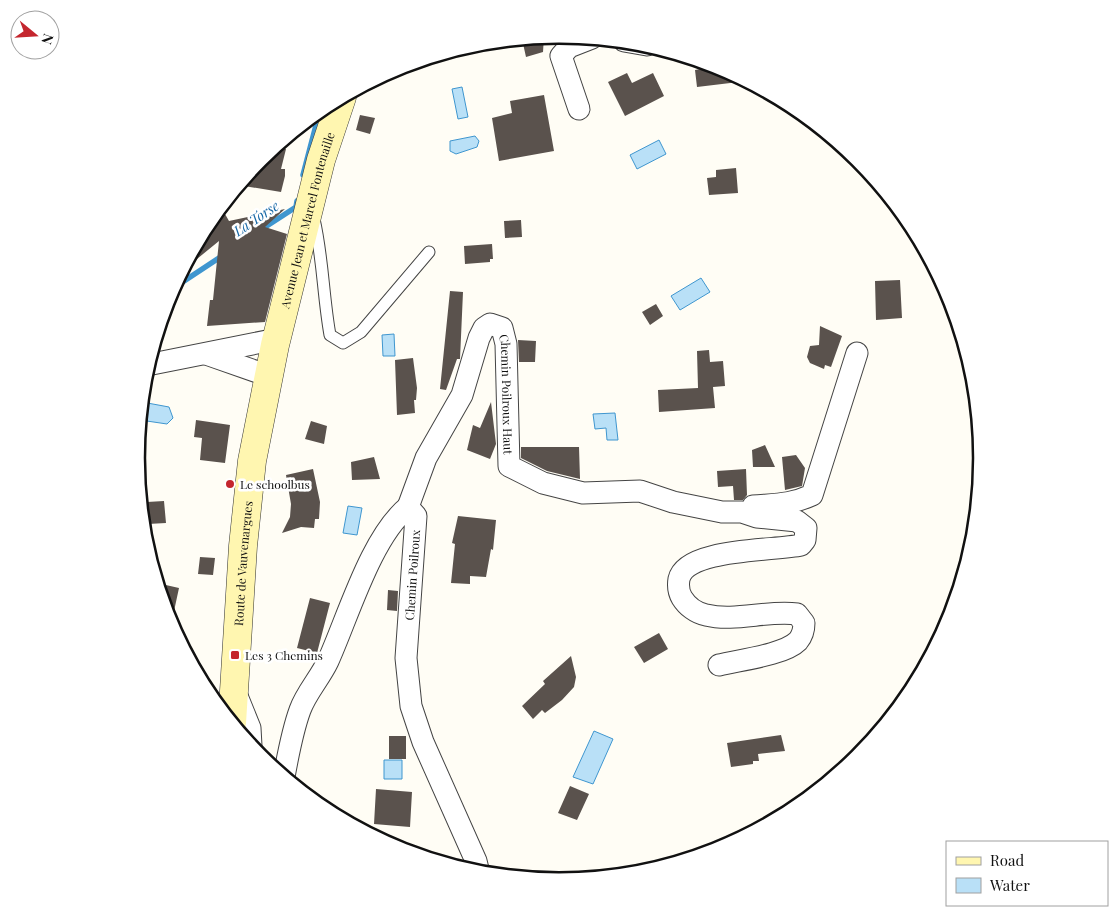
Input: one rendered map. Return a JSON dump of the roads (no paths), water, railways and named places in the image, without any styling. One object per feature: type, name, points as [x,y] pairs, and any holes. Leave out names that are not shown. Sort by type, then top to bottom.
[{"type":"main road","name":"Avenue Jean et Marcel Fontenaille","points":[[276,342],[322,160],[339,108]]},
{"type":"main road","name":"Route de Vauvenargues","points":[[232,712],[232,687],[243,546],[251,470],[276,342]]},
{"type":"street","points":[[575,45],[569,47],[561,56],[579,109]]},
{"type":"street","name":"Chemin Poilroux Haut","points":[[408,507],[426,458],[462,395],[479,338],[484,328],[490,324],[502,328],[506,344],[509,466],[543,483],[583,493],[640,491],[673,502],[706,509],[742,512],[757,517],[797,521],[806,528],[805,540],[801,545],[792,548],[758,550],[698,560],[687,565],[681,572],[678,584],[681,597],[696,612],[707,616],[729,617],[781,612],[797,614],[804,623],[804,633],[797,642],[782,650],[719,665]]},
{"type":"street","points":[[156,363],[276,342]]},
{"type":"street","points":[[203,354],[269,376]]},
{"type":"street","name":"Chemin Poilroux Haut","points":[[742,512],[754,506],[774,506],[797,502],[812,495],[856,354]]},
{"type":"street","name":"Chemin Poilroux","points":[[286,769],[300,709],[328,661],[346,614],[379,545],[398,515],[408,507],[416,516],[406,658],[411,706],[422,742],[477,864]]},
{"type":"street","points":[[232,687],[250,728],[250,734]]},
{"type":"lane","points":[[310,206],[322,252],[325,308],[330,335],[343,343],[361,332],[429,252]]},
{"type":"water","points":[[462,87],[468,117],[458,119],[452,89]]},
{"type":"water","points":[[475,136],[479,141],[477,147],[456,154],[450,151],[450,141]]},
{"type":"water","points":[[659,140],[666,154],[637,169],[630,155]]},
{"type":"water","points":[[701,278],[710,292],[680,310],[671,296]]},
{"type":"water","points":[[394,334],[395,356],[383,356],[382,335]]},
{"type":"water","points":[[148,403],[169,407],[173,418],[167,424],[147,421]]},
{"type":"water","points":[[615,413],[618,440],[607,440],[606,428],[595,429],[593,414]]},
{"type":"water","points":[[348,506],[362,508],[357,535],[343,533]]},
{"type":"water","points":[[594,731],[613,739],[593,784],[573,777]]},
{"type":"water","points":[[384,760],[402,760],[402,779],[384,779]]},
{"type":"waterway","name":"La Torse","points":[[303,175],[317,122]]},
{"type":"waterway","name":"La Torse","points":[[259,231],[296,207],[297,201]]},
{"type":"waterway","name":"La Torse","points":[[184,281],[222,256]]},
{"type":"place","name":"Le schoolbus","points":[[230,484]]},
{"type":"place","name":"Les 3 Chemins","points":[[235,655]]}]
